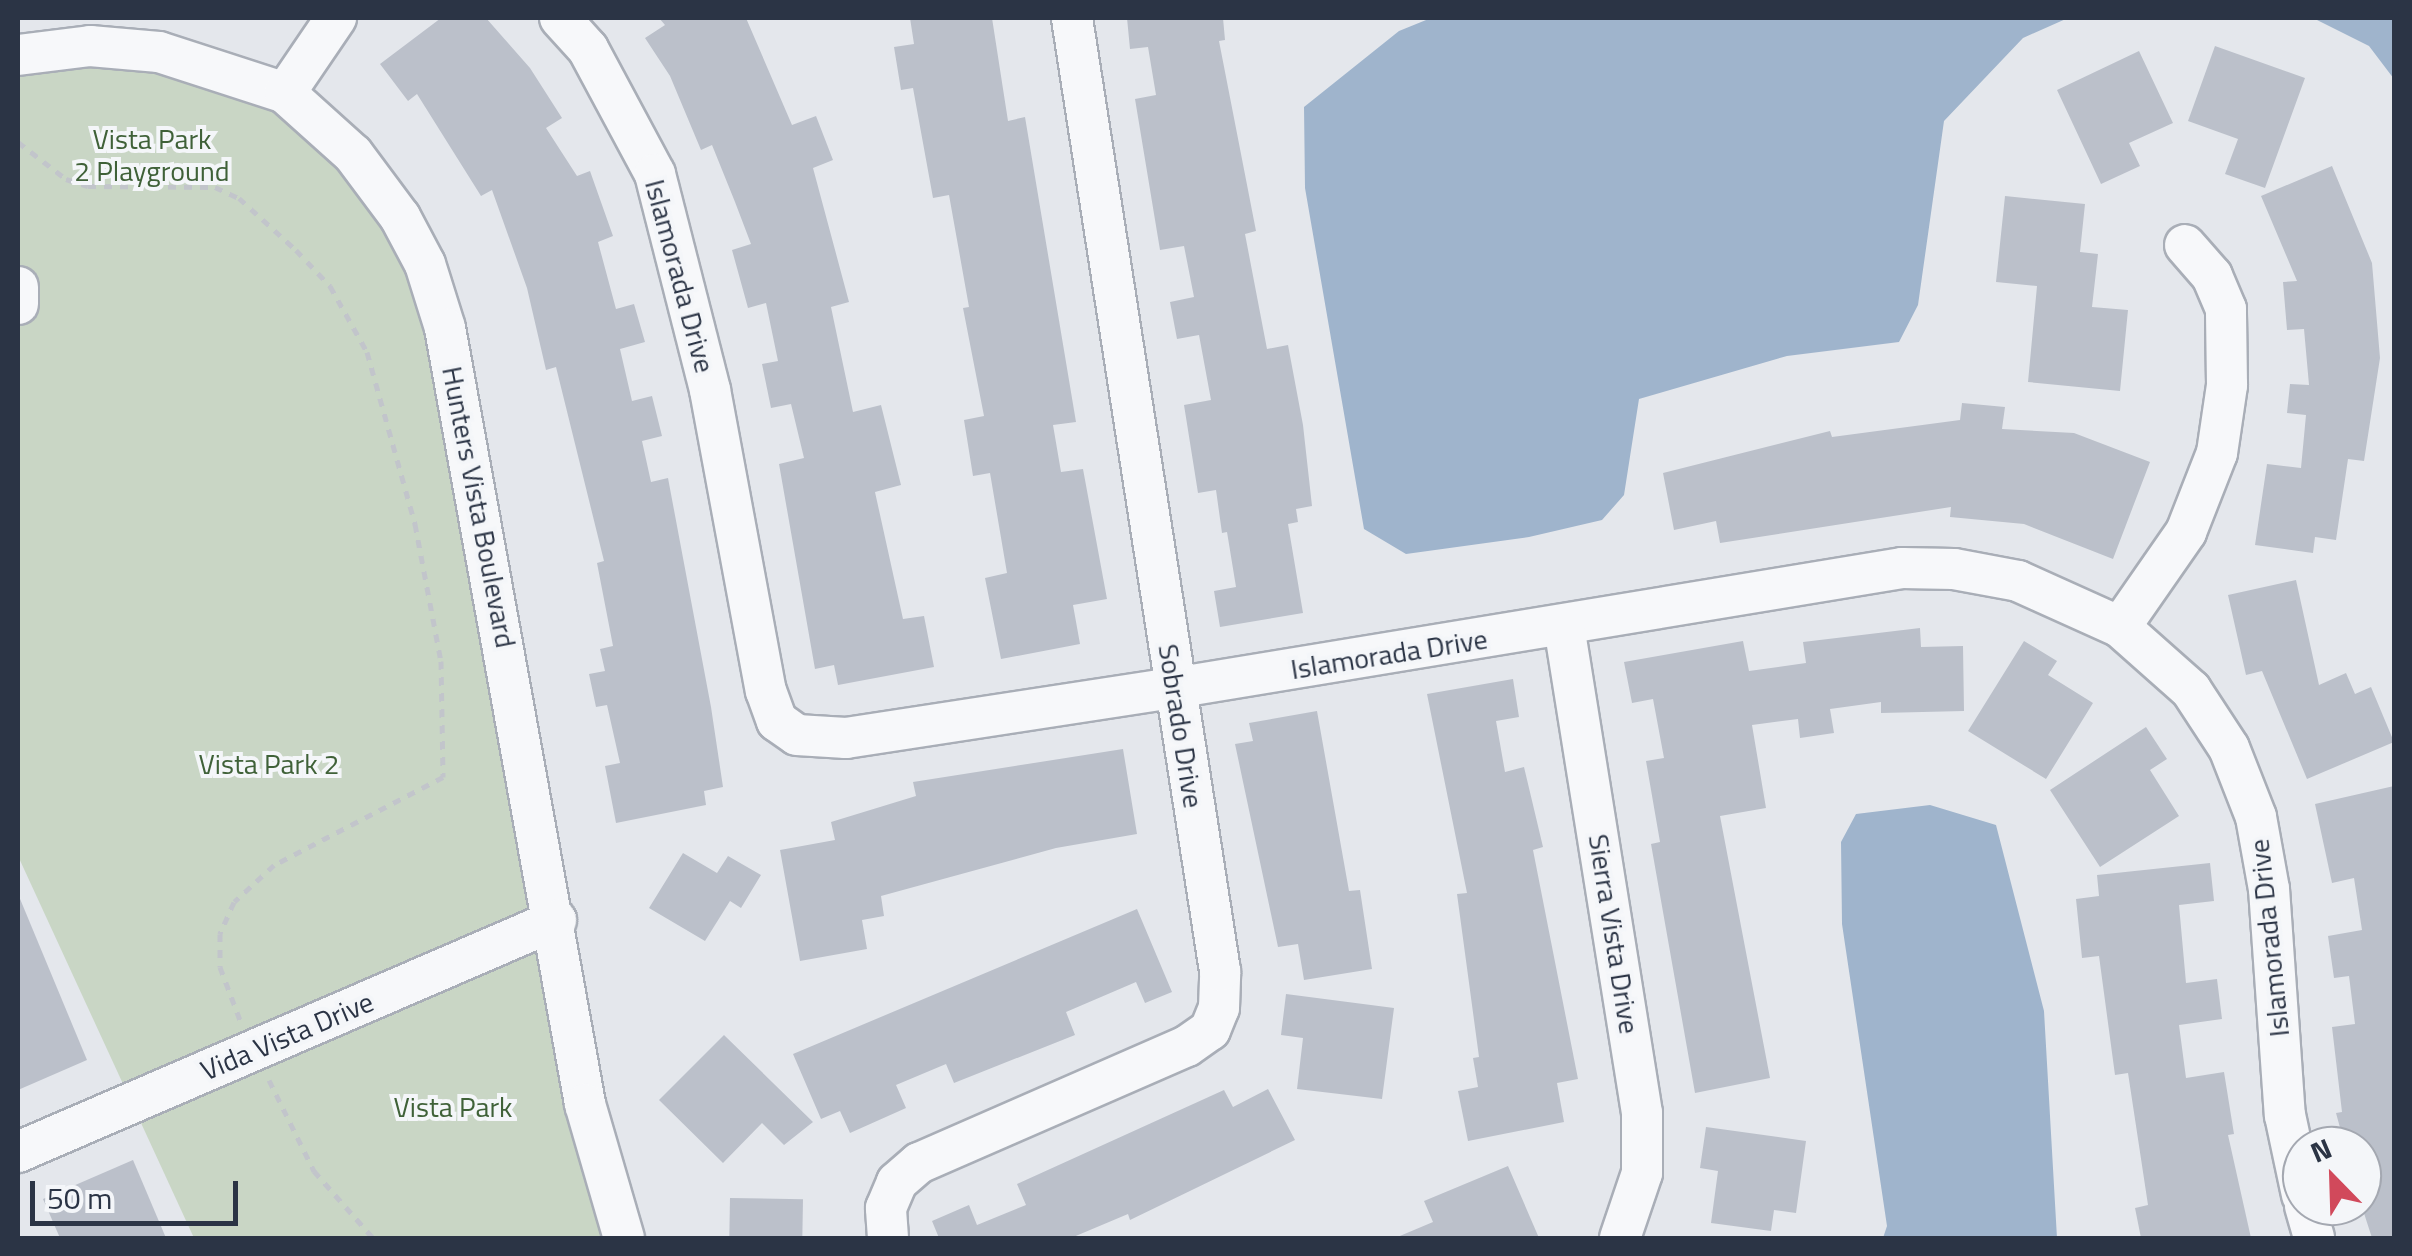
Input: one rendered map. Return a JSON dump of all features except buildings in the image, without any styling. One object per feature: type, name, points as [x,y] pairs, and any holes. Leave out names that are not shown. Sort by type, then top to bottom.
[{"type":"street","points":[[285,93],[336,18]]},
{"type":"street","name":"Islamorada Drive","points":[[560,18],[588,49],[627,115],[666,208],[706,371],[766,691],[777,721],[816,741],[1564,626],[1902,568],[1954,569],[2018,581],[2120,627],[2191,690],[2229,748],[2256,817],[2269,890],[2287,1126]]},
{"type":"street","name":"Sobrado Drive","points":[[888,1238],[886,1208],[898,1182],[920,1164],[1187,1046],[1210,1030],[1219,1008],[1220,970],[1072,18]]},
{"type":"street","name":"Hunters Vista Boulevard","points":[[18,55],[90,46],[148,50],[204,63],[285,93],[352,154],[400,217],[430,280],[445,328],[556,920],[585,1104],[624,1238]]},
{"type":"street","points":[[2120,627],[2186,532],[2217,452],[2227,385],[2226,309],[2212,276],[2185,245]]},
{"type":"street","points":[[18,287],[18,304]]},
{"type":"street","name":"Sierra Vista Drive","points":[[1564,626],[1642,1113],[1642,1173],[1620,1238]]},
{"type":"street","name":"Vida Vista Drive","points":[[18,1152],[556,920]]},
{"type":"path","points":[[18,142],[66,179],[88,186],[215,187],[239,198],[330,286],[366,352],[415,524],[441,661],[443,777],[274,865],[234,902],[220,934],[220,967],[254,1050],[314,1171],[374,1238]]},
{"type":"green space","name":"Vista Park 2","points":[[46,50],[285,93],[425,264],[624,1238],[194,1238],[18,856],[18,55]]},
{"type":"water","points":[[1431,18],[2068,18],[2023,38],[1944,121],[1918,305],[1899,342],[1787,356],[1639,399],[1624,495],[1602,520],[1529,537],[1406,554],[1364,529],[1305,188],[1304,107],[1399,31]]},
{"type":"water","points":[[2313,18],[2394,18],[2394,79],[2369,46]]},
{"type":"water","points":[[1930,805],[1996,825],[2044,1011],[2057,1238],[1883,1238],[1887,1226],[1842,924],[1841,842],[1856,814]]},
{"type":"park label","name":"Vista Park 2 Playground","points":[[152,155]]},
{"type":"park label","name":"Vista Park","points":[[453,1107]]}]
